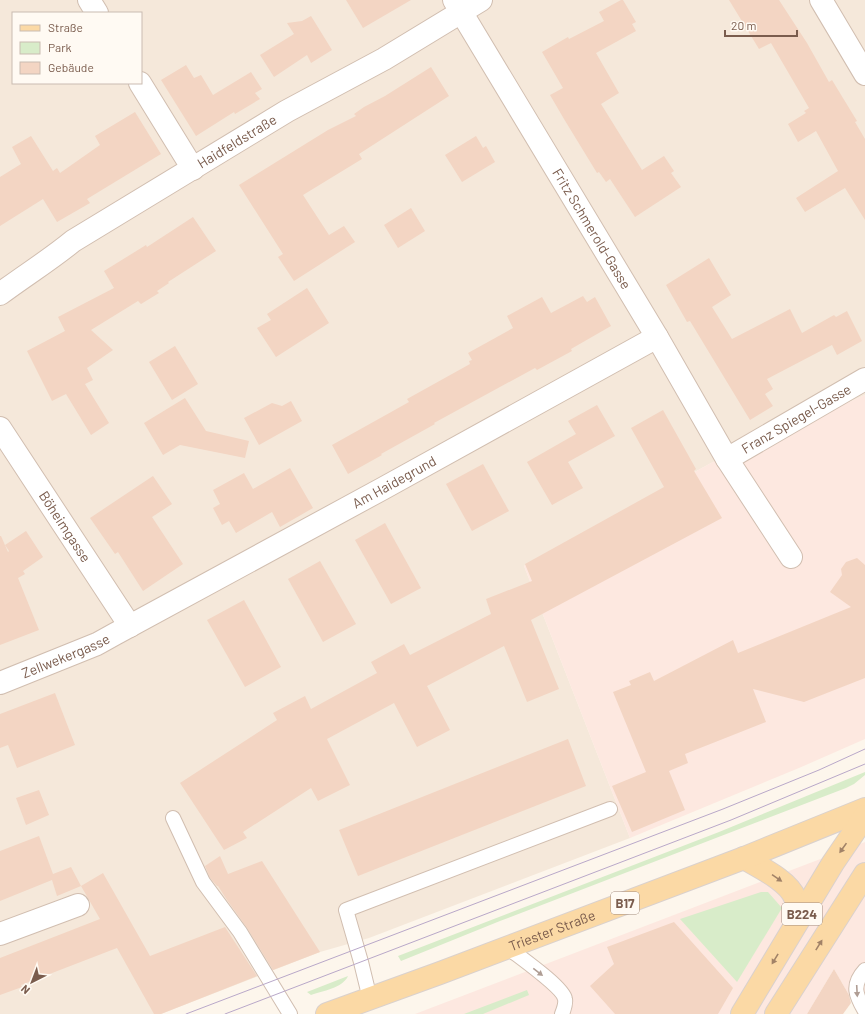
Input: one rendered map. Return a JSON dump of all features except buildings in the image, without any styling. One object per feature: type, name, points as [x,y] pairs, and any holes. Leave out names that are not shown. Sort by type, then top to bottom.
[{"type":"main road","name":"Triester Straße","points":[[327,1014],[507,948],[744,858],[865,809]]},
{"type":"main road","name":"B224","points":[[742,1014],[833,863],[865,816]]},
{"type":"main road","points":[[744,858],[776,877],[792,891],[796,898],[798,920]]},
{"type":"main road","name":"B224","points":[[776,1014],[865,874]]},
{"type":"street","points":[[89,0],[96,12]]},
{"type":"street","name":"Haidfeldstraße","points":[[0,294],[24,275],[73,241],[287,111],[384,59],[458,6],[481,0]]},
{"type":"street","points":[[821,0],[865,74]]},
{"type":"street","name":"Fritz Schmerold-Gasse","points":[[458,6],[657,337],[726,459],[791,557]]},
{"type":"street","points":[[141,84],[193,169]]},
{"type":"street","name":"Am Haidegrund","points":[[130,626],[657,337]]},
{"type":"street","name":"Franz Spiegel-Gasse","points":[[726,459],[865,379]]},
{"type":"street","name":"Böheimgasse","points":[[0,428],[130,626]]},
{"type":"street","name":"Zellwekergasse","points":[[0,683],[97,644],[130,626]]},
{"type":"street","points":[[0,934],[78,905]]},
{"type":"lane","points":[[370,998],[346,910],[610,810]]},
{"type":"lane","points":[[173,818],[203,882],[240,932],[290,1014]]},
{"type":"lane","points":[[507,948],[561,991],[565,998],[562,1014]]},
{"type":"lane","points":[[865,970],[856,984],[857,998],[865,1011]]},
{"type":"shaded area","points":[[0,0],[865,0],[865,395],[711,463],[524,566],[630,838],[369,938],[320,952],[161,1014],[0,1014]]},
{"type":"shaded area","points":[[865,395],[865,739],[630,838],[524,566],[711,463]]},
{"type":"shaded area","points":[[865,842],[865,1014],[860,1014],[834,969],[807,1014],[415,1014]]},
{"type":"green space","points":[[865,772],[865,775],[854,784],[846,788],[500,921],[401,961],[398,956],[719,832]]},
{"type":"green space","points":[[761,892],[768,892],[782,908],[737,982],[680,919]]},
{"type":"green space","points":[[348,976],[342,983],[332,988],[311,995],[307,992]]},
{"type":"green space","points":[[527,990],[529,995],[483,1014],[464,1014]]},
{"type":"tram line","points":[[186,1014],[723,809],[819,770],[865,749]]},
{"type":"tram line","points":[[225,1014],[731,820],[865,764]]}]
